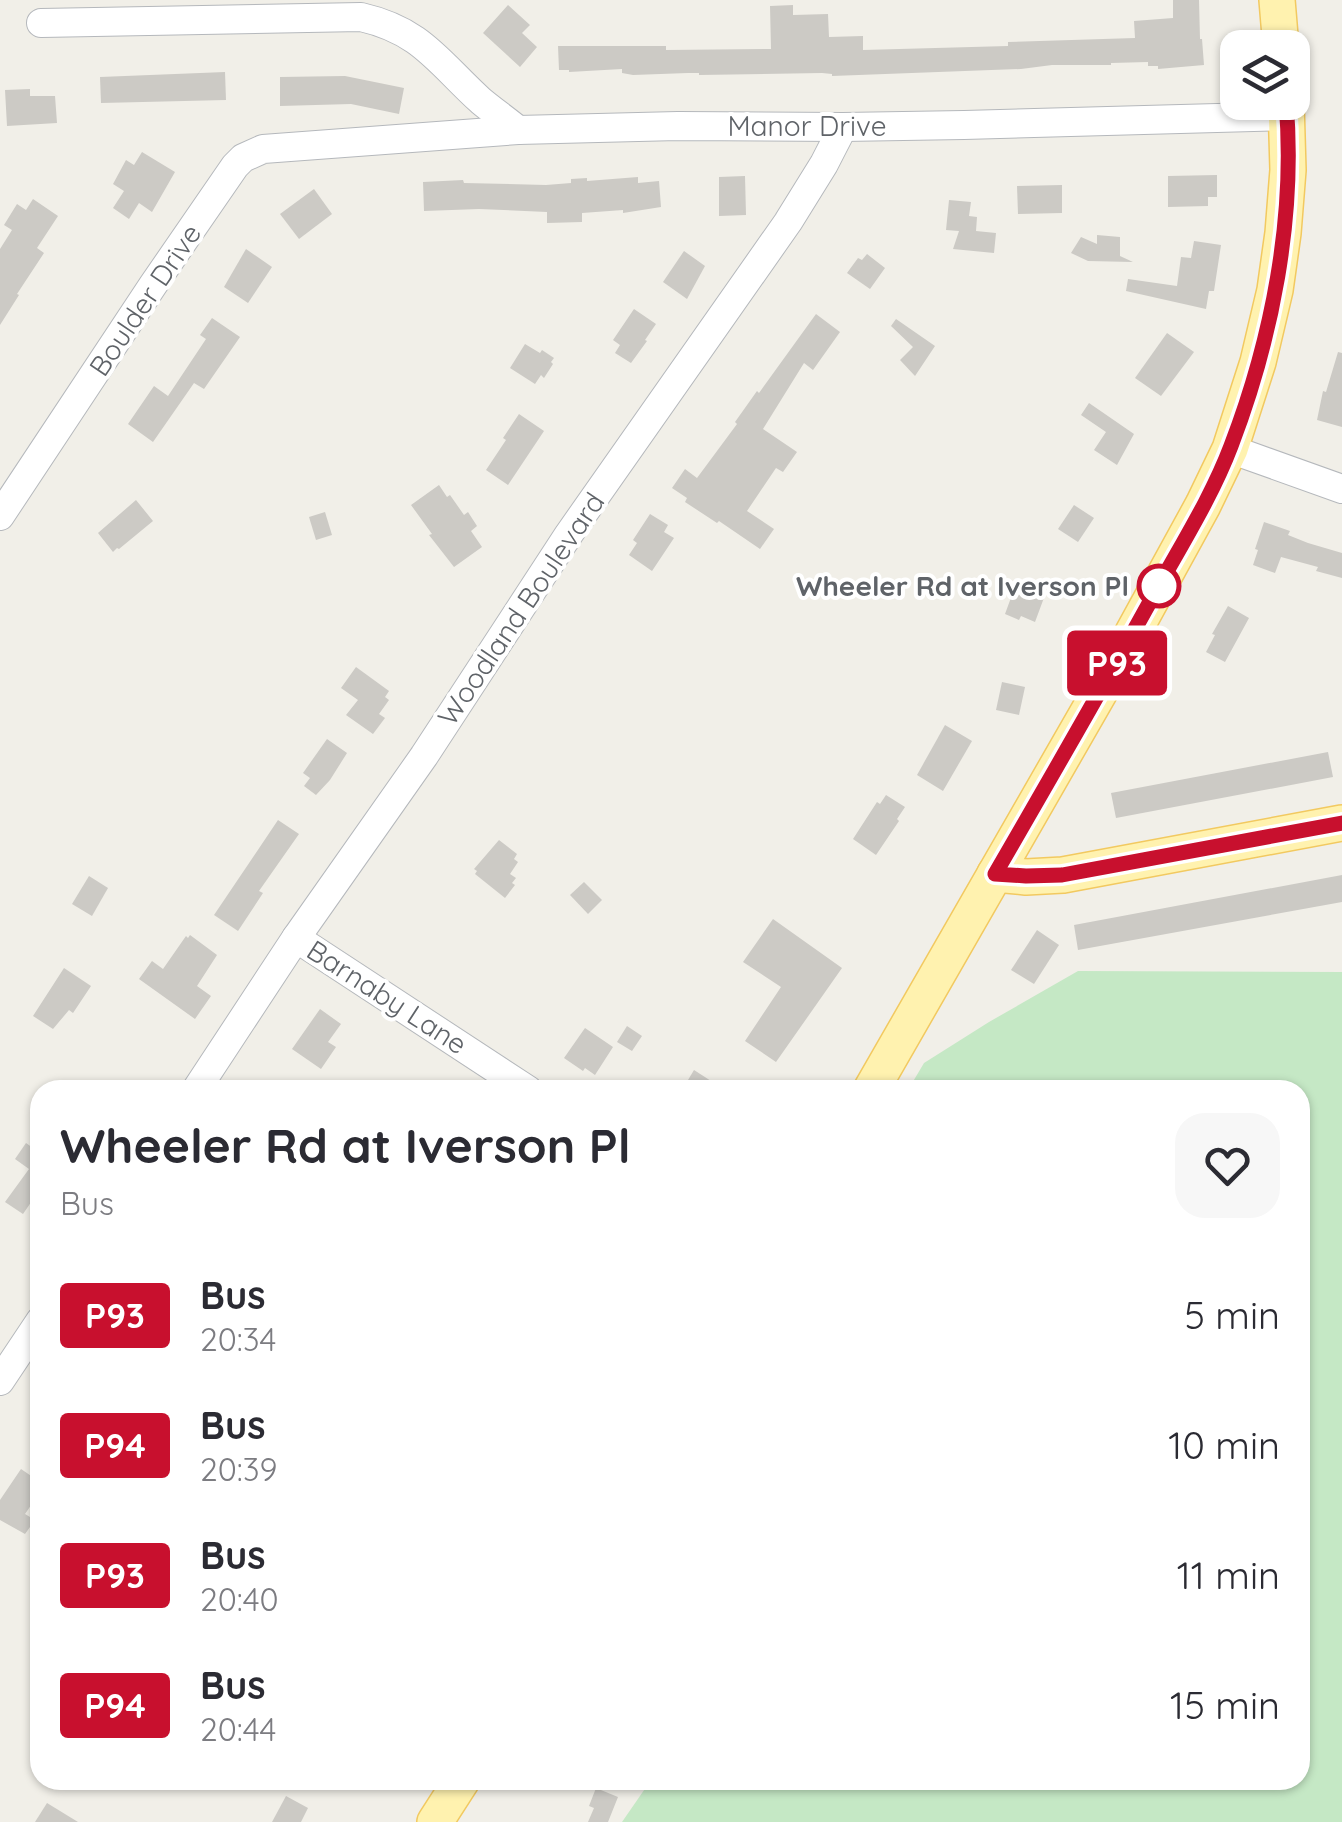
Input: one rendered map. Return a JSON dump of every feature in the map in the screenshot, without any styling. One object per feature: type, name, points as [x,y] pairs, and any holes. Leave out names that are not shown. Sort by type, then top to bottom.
[{"type":"main road","points":[[1276,0],[1279,30]]},
{"type":"main road","points":[[876,1080],[1134,630],[1230,449],[1258,362],[1275,290],[1288,170],[1286,120]]},
{"type":"main road","points":[[995,874],[1062,875],[1342,823]]},
{"type":"main road","points":[[435,1822],[456,1790]]},
{"type":"street","points":[[41,23],[374,20],[408,34],[434,53],[480,100],[518,130]]},
{"type":"street","name":"Manor Drive","points":[[328,146],[518,130],[843,127],[1220,112]]},
{"type":"street","name":"Woodland Boulevard","points":[[203,1080],[424,756],[569,534],[788,222],[843,127]]},
{"type":"street","name":"Boulder Drive","points":[[0,516],[235,166],[263,149],[328,146]]},
{"type":"street","points":[[1230,449],[1342,489]]},
{"type":"street","name":"Barnaby Lane","points":[[296,938],[513,1080]]},
{"type":"street","points":[[0,1382],[30,1336]]},
{"type":"green space","points":[[1078,971],[1342,972],[1342,1822],[622,1822],[644,1790],[1310,1790],[1310,1080],[914,1080],[924,1063]]},
{"type":"building","points":[[1173,0],[1199,0],[1204,65],[1158,69],[1148,66],[1148,62],[1111,63],[832,76],[633,75],[622,73],[622,69],[559,70],[558,46],[771,49],[770,6],[793,5],[793,15],[828,14],[829,37],[863,36],[863,50],[1135,38],[1134,21],[1173,18]]},
{"type":"building","points":[[508,5],[530,25],[522,33],[537,47],[520,67],[483,33]]},
{"type":"building","points":[[225,72],[226,100],[101,103],[100,77]]},
{"type":"building","points":[[345,76],[404,88],[399,114],[351,104],[280,106],[280,77]]},
{"type":"building","points":[[30,89],[30,96],[55,96],[57,123],[7,126],[5,90]]},
{"type":"building","points":[[142,152],[175,172],[152,212],[139,203],[129,219],[113,208],[124,191],[113,184],[126,160],[134,165]]},
{"type":"building","points":[[1217,175],[1217,197],[1208,197],[1208,206],[1168,207],[1168,176]]},
{"type":"building","points":[[745,176],[746,215],[719,216],[719,177]]},
{"type":"building","points":[[638,177],[638,183],[659,181],[661,207],[623,213],[582,213],[582,222],[547,223],[547,212],[424,211],[423,182],[546,185],[571,183],[571,179]]},
{"type":"building","points":[[1062,185],[1062,213],[1018,214],[1017,186]]},
{"type":"building","points":[[314,189],[332,214],[299,239],[280,214]]},
{"type":"building","points":[[33,199],[58,216],[37,248],[44,253],[0,325],[0,249],[12,230],[4,225],[17,204],[26,210]]},
{"type":"building","points":[[949,200],[971,202],[969,216],[977,217],[976,231],[996,233],[994,253],[953,249],[959,231],[946,230]]},
{"type":"building","points":[[1097,235],[1120,237],[1120,256],[1133,262],[1088,261],[1071,253],[1081,237],[1097,244]]},
{"type":"building","points":[[1194,241],[1221,245],[1214,291],[1209,291],[1206,309],[1126,291],[1128,279],[1177,286],[1181,257],[1191,258]]},
{"type":"building","points":[[246,249],[272,267],[248,303],[224,287]]},
{"type":"building","points":[[684,251],[705,266],[687,299],[663,282]]},
{"type":"building","points":[[867,254],[885,268],[870,289],[847,273],[858,258],[862,260]]},
{"type":"building","points":[[634,309],[656,324],[631,363],[615,353],[620,345],[613,340]]},
{"type":"building","points":[[816,314],[840,332],[813,370],[804,363],[763,429],[797,452],[783,472],[776,468],[747,511],[774,529],[760,549],[685,502],[687,498],[672,488],[685,469],[697,478]]},
{"type":"building","points":[[212,318],[240,337],[204,389],[194,383],[153,442],[128,424],[154,386],[168,396],[206,339],[200,335]]},
{"type":"building","points":[[896,319],[935,346],[915,376],[900,360],[913,347],[891,326]]},
{"type":"building","points":[[1167,333],[1194,352],[1161,396],[1135,378]]},
{"type":"building","points":[[525,344],[554,358],[544,378],[541,375],[535,384],[510,368]]},
{"type":"building","points":[[1338,352],[1342,353],[1342,427],[1317,420]]},
{"type":"building","points":[[1089,403],[1134,434],[1117,465],[1094,450],[1106,432],[1081,415]]},
{"type":"building","points":[[519,414],[544,431],[508,485],[486,470]]},
{"type":"building","points":[[439,485],[464,515],[468,512],[477,526],[471,531],[482,547],[454,567],[411,505]]},
{"type":"building","points":[[136,500],[153,521],[113,552],[98,533]]},
{"type":"building","points":[[1074,505],[1094,518],[1078,542],[1058,529]]},
{"type":"building","points":[[325,512],[332,535],[316,540],[309,517]]},
{"type":"building","points":[[650,514],[668,525],[664,532],[674,538],[652,571],[629,555],[637,543],[633,540]]},
{"type":"building","points":[[1264,522],[1290,531],[1288,535],[1308,543],[1342,553],[1342,578],[1281,557],[1275,573],[1253,565]]},
{"type":"building","points":[[1016,584],[1045,595],[1035,622],[1005,614]]},
{"type":"building","points":[[1228,606],[1249,618],[1225,662],[1206,652]]},
{"type":"building","points":[[356,667],[389,691],[385,697],[389,700],[379,714],[385,718],[373,734],[346,715],[358,700],[341,688]]},
{"type":"building","points":[[1002,682],[1025,687],[1019,715],[996,710]]},
{"type":"building","points":[[945,725],[972,741],[943,791],[917,775]]},
{"type":"building","points":[[327,739],[347,753],[316,795],[304,786],[310,778],[303,773]]},
{"type":"building","points":[[1328,752],[1333,777],[1116,818],[1111,793]]},
{"type":"building","points":[[886,795],[905,807],[876,855],[853,839]]},
{"type":"building","points":[[278,820],[299,834],[259,891],[263,893],[238,931],[214,915]]},
{"type":"building","points":[[499,840],[517,854],[514,859],[518,862],[510,874],[516,878],[512,883],[515,885],[505,898],[474,869]]},
{"type":"building","points":[[1342,875],[1342,902],[1078,950],[1074,925]]},
{"type":"building","points":[[89,876],[108,888],[92,916],[72,904]]},
{"type":"building","points":[[584,882],[602,900],[588,914],[570,895]]},
{"type":"building","points":[[773,919],[842,968],[776,1062],[745,1041],[781,987],[743,962]]},
{"type":"building","points":[[1037,930],[1059,945],[1034,984],[1011,970]]},
{"type":"building","points":[[190,935],[217,955],[197,986],[211,996],[195,1019],[139,979],[152,961],[163,969]]},
{"type":"building","points":[[64,968],[91,986],[73,1013],[69,1010],[53,1029],[33,1016]]},
{"type":"building","points":[[320,1009],[341,1024],[328,1042],[336,1047],[321,1069],[292,1049]]},
{"type":"building","points":[[627,1026],[642,1036],[632,1051],[617,1042]]},
{"type":"building","points":[[585,1028],[613,1047],[595,1075],[564,1058]]},
{"type":"building","points":[[694,1070],[710,1080],[688,1080]]},
{"type":"building","points":[[26,1143],[30,1146],[30,1204],[23,1214],[5,1202],[29,1169],[15,1159]]},
{"type":"building","points":[[21,1469],[30,1475],[30,1507],[25,1514],[30,1517],[30,1527],[25,1534],[0,1520],[0,1500]]},
{"type":"building","points":[[595,1790],[618,1797],[608,1822],[588,1822],[594,1808],[589,1806]]},
{"type":"building","points":[[286,1796],[308,1808],[301,1822],[272,1822]]},
{"type":"building","points":[[47,1803],[78,1822],[35,1822]]},
{"type":"bus line","name":"P93","points":[[1287,120],[1288,170],[1275,290],[1258,362],[1230,449],[1118,660],[995,874],[1062,875],[1342,823]]},
{"type":"place","name":"Wheeler Rd at Iverson Pl","points":[[1159,586]]}]
